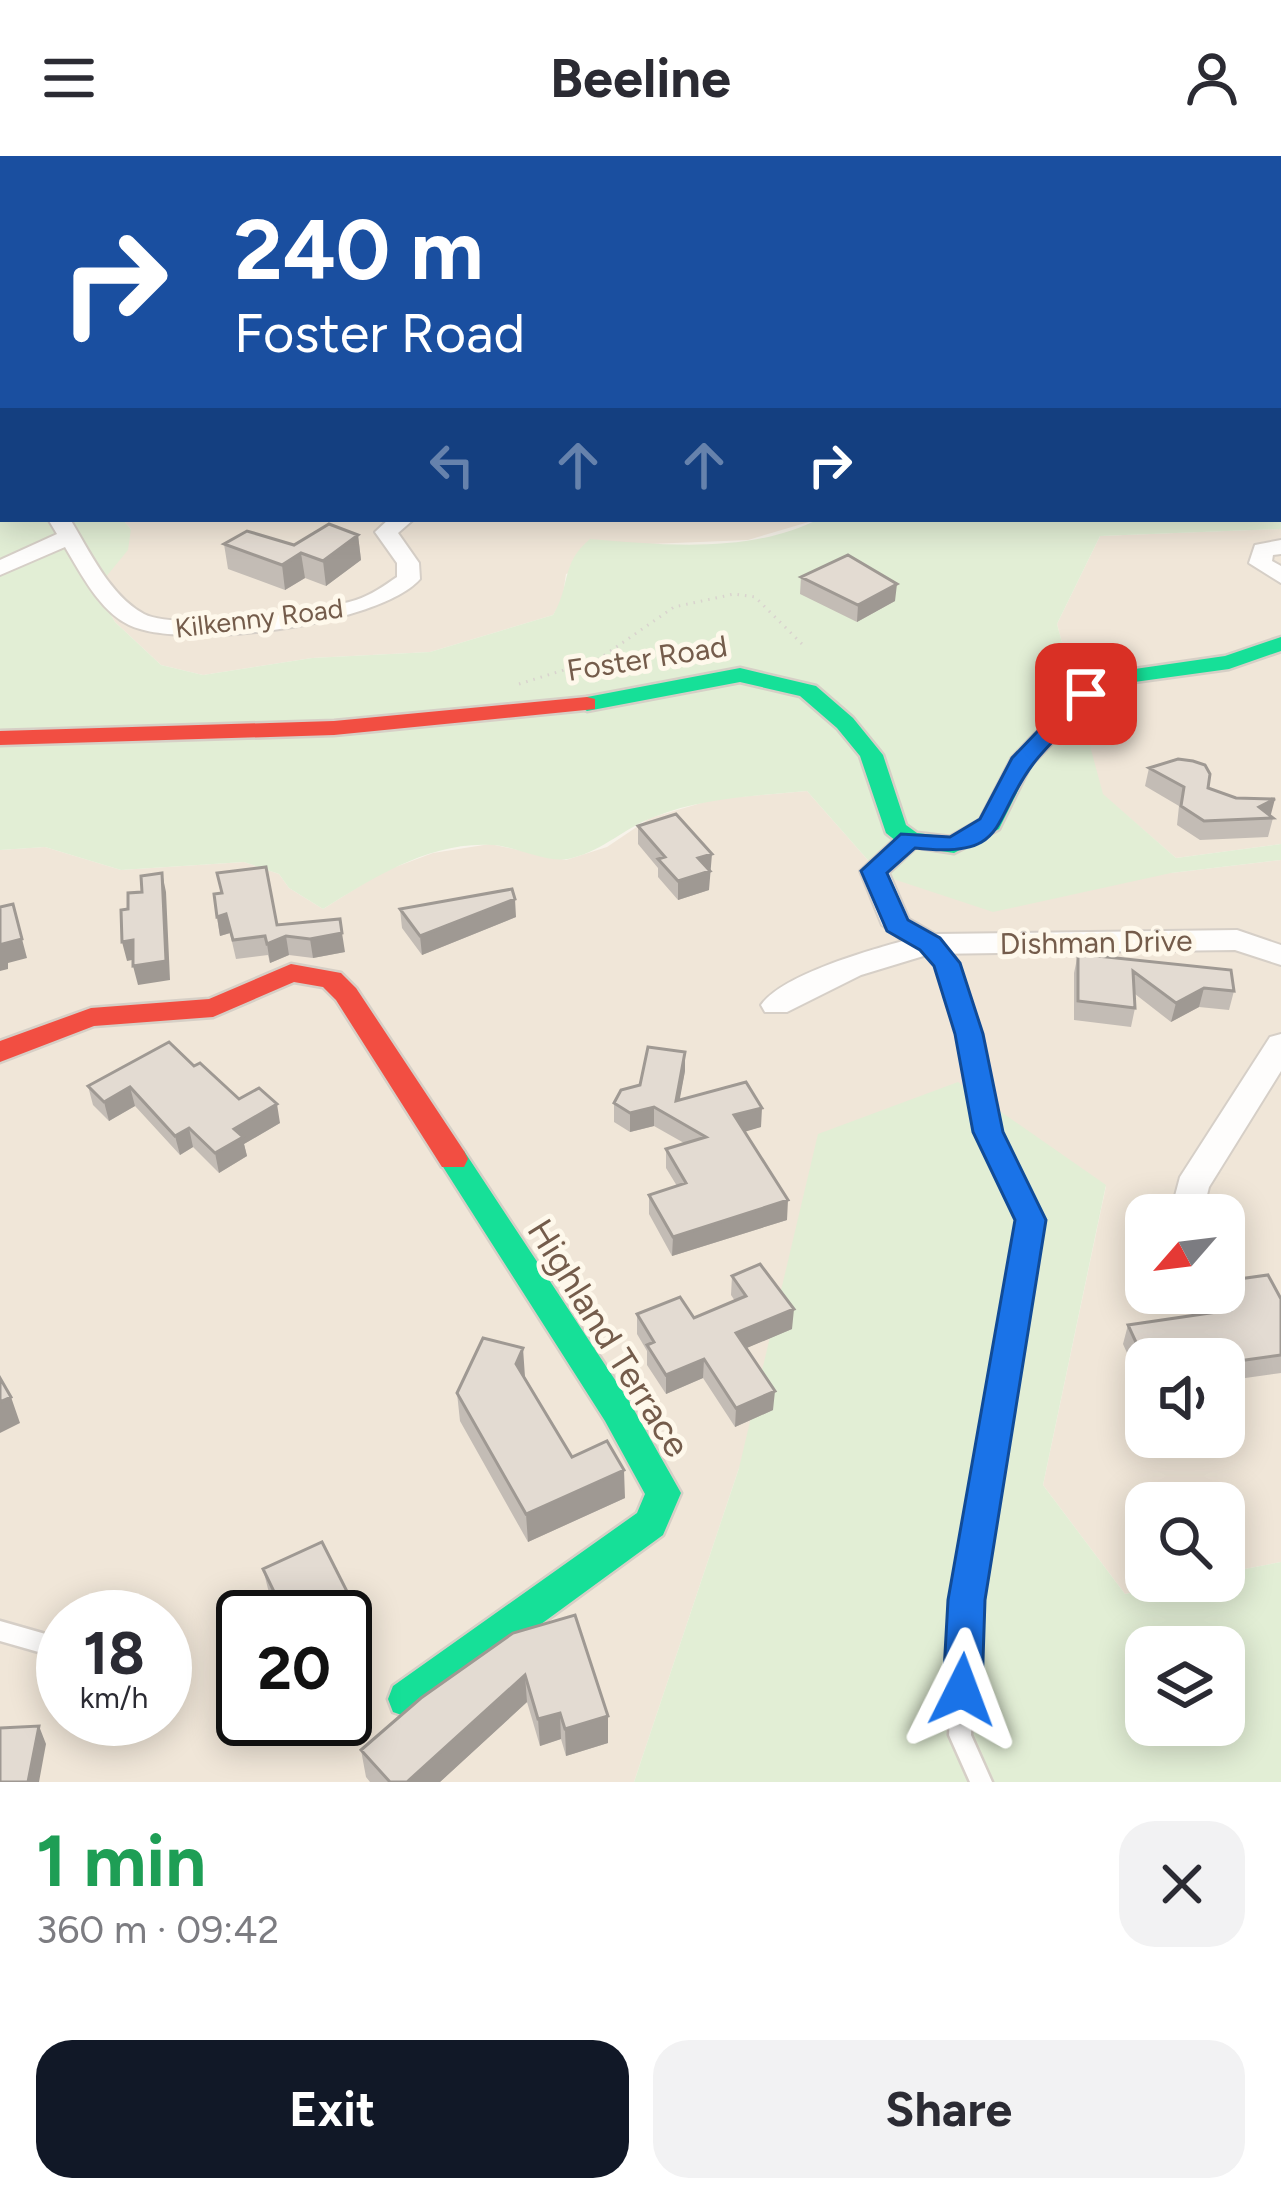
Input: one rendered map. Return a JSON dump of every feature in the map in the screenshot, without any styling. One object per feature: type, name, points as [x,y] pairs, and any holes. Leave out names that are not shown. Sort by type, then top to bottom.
[{"type":"street","name":"Kilkenny Road","points":[[64,528],[92,571],[135,621],[160,630],[364,606],[408,579],[408,563],[386,532],[399,522]]},
{"type":"street","points":[[0,568],[64,528]]},
{"type":"street","points":[[1281,547],[1263,550],[1260,562],[1281,576]]},
{"type":"street","points":[[930,944],[897,925],[874,871],[910,840],[954,845],[990,824],[1020,764],[1086,694],[1123,677],[1229,662],[1281,644]]},
{"type":"street","name":"Foster Road","points":[[0,738],[334,728],[604,702],[740,674],[808,691],[844,723],[881,777],[886,810],[895,828],[910,840]]},
{"type":"street","name":"Dishman Drive","points":[[776,1005],[825,977],[885,954],[930,944],[1237,940],[1281,955]]},
{"type":"street","name":"Highland Terrace","points":[[0,1052],[91,1017],[213,1007],[291,973],[332,979],[617,1411],[663,1493],[650,1524],[407,1700]]},
{"type":"street","points":[[1191,1194],[1281,1045]]},
{"type":"lane","points":[[930,944],[947,963],[969,1034],[988,1132],[1030,1220],[966,1600],[960,1735],[981,1782]]},
{"type":"lane","points":[[0,1631],[36,1641]]},
{"type":"path","points":[[520,684],[599,659],[674,607],[734,594],[755,597],[803,645]]},
{"type":"shaded area","points":[[125,522],[809,522],[748,540],[650,544],[566,574],[562,601],[553,615],[430,652],[312,658],[203,675],[161,665],[115,622],[96,588],[131,529]]},
{"type":"shaded area","points":[[1281,529],[1281,844],[1176,858],[1102,794],[1057,624],[1100,536]]},
{"type":"shaded area","points":[[807,791],[881,875],[1171,873],[1281,860],[1281,1562],[1245,1569],[1245,1482],[1125,1482],[1125,1594],[1043,1485],[1106,1186],[739,1468],[634,1782],[0,1782],[0,850],[45,847],[121,870],[244,862],[279,874],[289,888],[323,909],[382,872],[433,853],[490,844],[566,860],[607,847],[650,818],[715,799]]},
{"type":"green space","points":[[0,522],[125,522],[131,529],[128,550],[96,589],[115,622],[161,665],[203,675],[312,658],[430,652],[553,615],[574,557],[590,539],[706,544],[792,530],[812,522],[1281,522],[1281,529],[1100,536],[1057,624],[1103,794],[1176,858],[1281,844],[1281,860],[1171,873],[993,912],[881,875],[807,791],[672,811],[572,858],[553,859],[492,845],[446,849],[403,864],[323,909],[289,888],[279,874],[244,862],[121,870],[45,847],[0,850]]},
{"type":"green space","points":[[958,1082],[1106,1185],[1043,1485],[1125,1594],[1125,1602],[1245,1602],[1245,1569],[1281,1562],[1281,1782],[634,1782],[739,1468],[818,1134]]},
{"type":"building","points":[[329,524],[358,535],[323,561],[301,553],[282,565],[224,544],[247,531],[294,545]]},
{"type":"building","points":[[848,555],[897,584],[858,605],[801,577]]},
{"type":"building","points":[[1178,759],[1205,765],[1210,774],[1208,788],[1236,798],[1275,799],[1259,807],[1273,818],[1204,821],[1181,806],[1184,787],[1149,768]]},
{"type":"building","points":[[676,814],[712,854],[698,858],[710,871],[678,881],[658,859],[665,857],[638,826]]},
{"type":"building","points":[[266,867],[277,925],[340,919],[342,933],[310,939],[286,936],[267,944],[265,936],[233,940],[226,914],[217,917],[214,894],[222,893],[217,873]]},
{"type":"building","points":[[162,873],[166,961],[133,966],[133,940],[122,942],[121,910],[128,909],[128,893],[142,892],[141,876]]},
{"type":"building","points":[[512,889],[515,899],[420,936],[400,909]]},
{"type":"building","points":[[13,904],[22,939],[3,944],[0,950],[0,907]]},
{"type":"building","points":[[1078,954],[1231,970],[1234,991],[1204,988],[1176,1003],[1133,971],[1135,1008],[1078,1001]]},
{"type":"building","points":[[169,1042],[239,1099],[259,1088],[277,1104],[234,1129],[243,1137],[215,1153],[189,1128],[175,1136],[130,1087],[104,1102],[88,1086]]},
{"type":"building","points":[[648,1047],[685,1052],[676,1101],[746,1082],[762,1108],[734,1115],[788,1200],[673,1237],[649,1195],[686,1183],[666,1149],[706,1137],[654,1107],[630,1113],[614,1103],[621,1090],[640,1085]]},
{"type":"building","points":[[760,1264],[794,1309],[736,1333],[775,1391],[736,1408],[704,1359],[666,1375],[647,1345],[654,1342],[637,1314],[680,1297],[694,1318],[746,1296],[732,1276]]},
{"type":"building","points":[[1268,1275],[1281,1299],[1281,1355],[1245,1360],[1245,1338],[1134,1338],[1128,1325],[1203,1314],[1245,1314],[1245,1278]]},
{"type":"building","points":[[483,1338],[523,1348],[516,1364],[572,1457],[607,1441],[624,1470],[526,1514],[457,1393]]},
{"type":"building","points":[[0,1378],[11,1397],[0,1402]]},
{"type":"building","points":[[322,1542],[346,1590],[273,1590],[263,1569]]},
{"type":"building","points":[[575,1615],[608,1716],[565,1729],[560,1713],[538,1719],[525,1675],[407,1782],[390,1782],[361,1750],[372,1746],[372,1740],[421,1698],[513,1633]]},
{"type":"building","points":[[36,1726],[28,1782],[0,1782],[0,1728]]},
{"type":"traffic: fast","points":[[587,704],[740,675],[808,691],[845,723],[871,755],[895,828],[910,840],[954,845],[990,824],[1020,763],[1086,694],[1122,677],[1229,662],[1281,644]]},
{"type":"traffic: fast","points":[[407,1699],[650,1524],[663,1493],[617,1411],[453,1159]]},
{"type":"traffic: jam","points":[[0,738],[334,728],[587,704]]},
{"type":"traffic: jam","points":[[0,1052],[91,1017],[213,1008],[291,973],[331,979],[346,994],[453,1159]]},
{"type":"route","points":[[962,1690],[966,1600],[1007,1334],[1030,1220],[988,1132],[969,1034],[947,963],[930,944],[897,925],[874,871],[910,840],[954,845],[990,824],[1020,764],[1086,694]]}]
